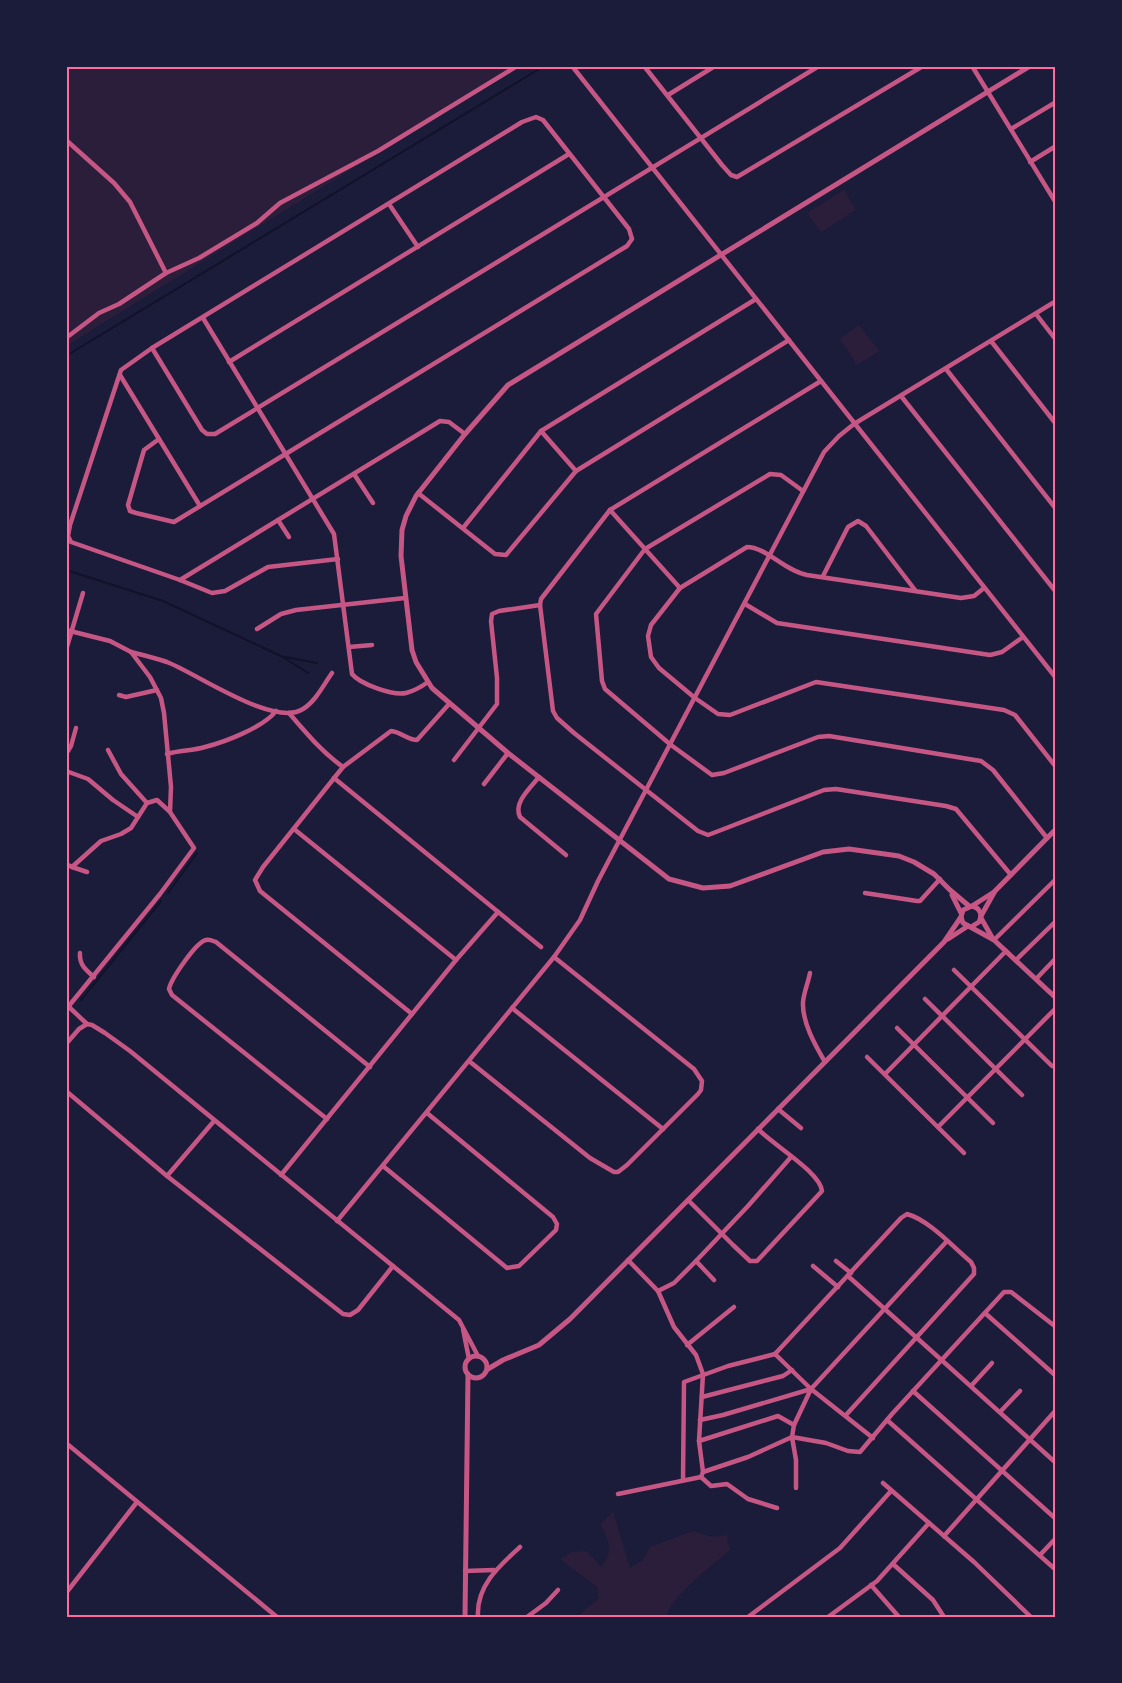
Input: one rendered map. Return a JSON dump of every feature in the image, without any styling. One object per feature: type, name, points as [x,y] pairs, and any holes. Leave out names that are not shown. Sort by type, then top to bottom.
[{"type":"street","points":[[66,338],[99,312],[119,304],[166,273],[199,258],[257,223],[280,203],[378,151],[518,66]]},
{"type":"street","points":[[572,66],[1056,678]]},
{"type":"street","points":[[644,66],[734,177],[741,176],[923,66]]},
{"type":"street","points":[[668,95],[716,66]]},
{"type":"street","points":[[152,348],[205,433],[215,434],[819,66]]},
{"type":"street","points":[[972,66],[1056,203]]},
{"type":"street","points":[[994,940],[979,910],[923,867],[899,856],[849,849],[816,854],[741,884],[703,888],[669,879],[619,842],[437,694],[416,662],[412,650],[401,540],[406,516],[418,493],[508,385],[1030,66]]},
{"type":"street","points":[[1011,129],[1056,102]]},
{"type":"street","points":[[159,439],[144,450],[128,501],[129,508],[136,513],[170,522],[200,506],[627,246],[633,236],[629,229],[539,117],[531,118],[152,348],[126,365],[119,374],[70,525],[69,540],[213,593],[221,593],[268,567],[338,559]]},
{"type":"street","points":[[66,140],[114,183],[130,202],[166,273]]},
{"type":"street","points":[[1030,162],[1056,146]]},
{"type":"street","points":[[229,362],[569,154]]},
{"type":"street","points":[[1050,193],[1056,190]]},
{"type":"street","points":[[389,204],[418,247]]},
{"type":"street","points":[[463,528],[541,431],[756,299]]},
{"type":"street","points":[[337,1221],[554,957],[580,920],[824,452],[854,424],[1056,301]]},
{"type":"street","points":[[1036,314],[1056,340]]},
{"type":"street","points":[[203,318],[334,534],[352,674],[357,681],[397,693],[417,688],[428,682]]},
{"type":"street","points":[[418,493],[495,554],[506,555],[576,471],[789,340]]},
{"type":"street","points":[[991,341],[1056,424]]},
{"type":"street","points":[[946,369],[1056,508]]},
{"type":"street","points":[[119,374],[200,506]]},
{"type":"street","points":[[821,381],[610,510],[544,594],[540,605],[555,715],[574,733],[698,831],[708,834],[830,789],[946,806],[961,814],[1011,876]]},
{"type":"street","points":[[901,396],[1056,592]]},
{"type":"street","points":[[180,580],[440,421],[449,422],[465,434]]},
{"type":"street","points":[[541,431],[576,471]]},
{"type":"street","points":[[354,474],[373,503]]},
{"type":"street","points":[[803,490],[781,475],[770,474],[645,549],[596,614],[602,681],[608,693],[707,773],[717,776],[824,736],[974,758],[993,770],[1047,838]]},
{"type":"street","points":[[610,510],[680,588]]},
{"type":"street","points":[[278,520],[289,537]]},
{"type":"street","points":[[823,576],[848,527],[858,521],[866,526],[915,590]]},
{"type":"street","points":[[984,588],[974,596],[966,598],[796,573],[753,547],[747,548],[680,588],[651,625],[648,636],[650,650],[653,662],[695,699],[718,714],[726,716],[816,682],[1004,710],[1015,715],[1056,767]]},
{"type":"street","points":[[66,650],[69,631],[82,592]]},
{"type":"street","points":[[257,629],[288,612],[405,598]]},
{"type":"street","points":[[745,604],[777,623],[990,655],[1002,652],[1023,637]]},
{"type":"street","points":[[454,760],[493,712],[498,700],[492,614],[540,605]]},
{"type":"street","points":[[69,631],[110,641],[131,652],[166,662],[252,705],[276,711],[289,713],[303,709],[332,673]]},
{"type":"street","points":[[349,647],[372,645]]},
{"type":"street","points":[[131,652],[157,690],[164,713],[171,788],[170,812]]},
{"type":"street","points":[[119,695],[126,698],[157,690]]},
{"type":"street","points":[[412,1014],[260,891],[255,882],[256,877],[343,767],[391,731],[417,740],[449,704]]},
{"type":"street","points":[[167,754],[204,747],[246,732],[270,719],[276,711]]},
{"type":"street","points":[[289,713],[308,736],[343,767]]},
{"type":"street","points":[[66,754],[76,728]]},
{"type":"street","points":[[108,750],[121,774],[147,803]]},
{"type":"street","points":[[484,784],[508,753]]},
{"type":"street","points":[[66,771],[88,779],[138,817]]},
{"type":"street","points":[[539,777],[518,806],[517,812],[566,855]]},
{"type":"street","points":[[334,778],[542,947]]},
{"type":"street","points":[[69,865],[101,841],[126,832],[147,803],[157,800],[170,812],[194,848],[94,977],[67,1008],[87,1024],[105,1033],[130,1051],[462,1324],[488,1369]]},
{"type":"street","points":[[294,829],[456,960]]},
{"type":"street","points":[[468,1394],[477,1378],[484,1375],[488,1369],[502,1360],[527,1351],[547,1340],[944,942],[961,915],[995,891],[1056,829]]},
{"type":"street","points":[[69,865],[87,872]]},
{"type":"street","points":[[865,893],[917,902],[940,879]]},
{"type":"street","points":[[994,940],[1056,879]]},
{"type":"street","points":[[950,890],[963,923],[994,940],[1056,998]]},
{"type":"street","points":[[944,942],[969,927],[977,925],[995,891]]},
{"type":"street","points":[[281,1175],[456,960],[498,912]]},
{"type":"street","points":[[1016,960],[1056,921]]},
{"type":"street","points":[[327,1119],[172,995],[169,989],[171,981],[192,953],[204,941],[216,942],[370,1067]]},
{"type":"street","points":[[885,1074],[1006,951]]},
{"type":"street","points":[[80,954],[82,966],[94,977]]},
{"type":"street","points":[[469,1061],[590,1158],[610,1171],[618,1172],[624,1169],[701,1090],[701,1078],[694,1069],[554,957]]},
{"type":"street","points":[[1036,978],[1056,958]]},
{"type":"street","points":[[954,970],[1052,1066]]},
{"type":"street","points":[[810,973],[803,1004],[804,1013],[817,1048],[825,1062]]},
{"type":"street","points":[[925,999],[1022,1095]]},
{"type":"street","points":[[512,1008],[663,1129]]},
{"type":"street","points":[[938,1127],[1056,1008]]},
{"type":"street","points":[[66,1044],[79,1029],[87,1024]]},
{"type":"street","points":[[897,1028],[993,1123]]},
{"type":"street","points":[[867,1057],[964,1153]]},
{"type":"street","points":[[66,1091],[167,1176],[343,1314],[350,1315],[358,1310],[393,1266]]},
{"type":"street","points":[[778,1109],[801,1128]]},
{"type":"street","points":[[383,1166],[507,1268],[519,1266],[556,1230],[557,1224],[553,1217],[427,1113]]},
{"type":"street","points":[[167,1176],[214,1121]]},
{"type":"street","points":[[688,1200],[721,1234],[754,1262],[822,1191],[822,1187],[812,1173],[758,1129]]},
{"type":"street","points":[[658,1291],[674,1283],[696,1261],[791,1157]]},
{"type":"street","points":[[683,1480],[684,1383],[703,1374],[775,1354],[901,1218],[907,1214],[914,1216],[971,1262],[974,1274],[846,1415]]},
{"type":"street","points":[[796,1488],[792,1437],[794,1425],[811,1389],[947,1241]]},
{"type":"street","points":[[628,1260],[658,1291],[672,1324],[701,1365],[703,1374],[699,1441],[702,1475],[711,1486],[727,1484],[748,1499],[777,1508]]},
{"type":"street","points":[[696,1261],[714,1280]]},
{"type":"street","points":[[836,1261],[917,1338],[1056,1463]]},
{"type":"street","points":[[813,1266],[838,1287]]},
{"type":"street","points":[[618,1494],[702,1475],[748,1458],[792,1437],[860,1452],[1004,1292],[1011,1292],[1056,1327]]},
{"type":"street","points":[[687,1344],[734,1306]]},
{"type":"street","points":[[985,1313],[1056,1376]]},
{"type":"street","points":[[462,1324],[469,1359],[465,1367],[468,1374],[465,1617]]},
{"type":"street","points":[[775,1354],[811,1389],[873,1438]]},
{"type":"street","points":[[469,1359],[481,1357],[502,1360]]},
{"type":"street","points":[[971,1386],[992,1363]]},
{"type":"street","points":[[702,1397],[783,1376],[792,1370]]},
{"type":"street","points":[[468,1374],[477,1378]]},
{"type":"street","points":[[700,1420],[811,1389]]},
{"type":"street","points":[[914,1391],[1056,1519]]},
{"type":"street","points":[[1000,1412],[1020,1391]]},
{"type":"street","points":[[944,1536],[1056,1410]]},
{"type":"street","points":[[699,1441],[777,1416],[794,1425]]},
{"type":"street","points":[[887,1420],[1056,1570]]},
{"type":"street","points":[[66,1443],[277,1617]]},
{"type":"street","points":[[883,1483],[944,1536],[1029,1616]]},
{"type":"street","points":[[748,1617],[840,1548],[891,1491]]},
{"type":"street","points":[[66,1593],[137,1502]]},
{"type":"street","points":[[828,1617],[871,1585],[929,1523]]},
{"type":"street","points":[[1040,1555],[1056,1538]]},
{"type":"street","points":[[478,1617],[479,1599],[494,1570],[520,1547]]},
{"type":"street","points":[[893,1564],[933,1600],[944,1617]]},
{"type":"street","points":[[465,1571],[494,1570]]},
{"type":"street","points":[[871,1585],[899,1617]]},
{"type":"street","points":[[528,1617],[558,1590]]},
{"type":"street","points":[[836,1611],[840,1617]]},
{"type":"shaded area","points":[[66,66],[518,66],[66,346]]},
{"type":"shaded area","points":[[844,190],[856,210],[821,232],[807,213]]},
{"type":"shaded area","points":[[859,325],[879,351],[857,365],[840,339]]},
{"type":"shaded area","points":[[613,1511],[630,1568],[643,1560],[650,1547],[693,1531],[712,1537],[727,1535],[730,1550],[684,1590],[666,1617],[577,1617],[599,1598],[597,1587],[560,1559],[572,1552],[587,1551],[601,1567],[608,1556],[609,1546],[601,1524]]},
{"type":"waterway","points":[[66,356],[544,66]]},
{"type":"waterway","points":[[66,570],[163,601],[283,657],[308,673]]},
{"type":"waterway","points":[[285,657],[317,663]]},
{"type":"waterway","points":[[168,893],[197,853]]},
{"type":"waterway","points":[[81,1000],[161,901]]}]
